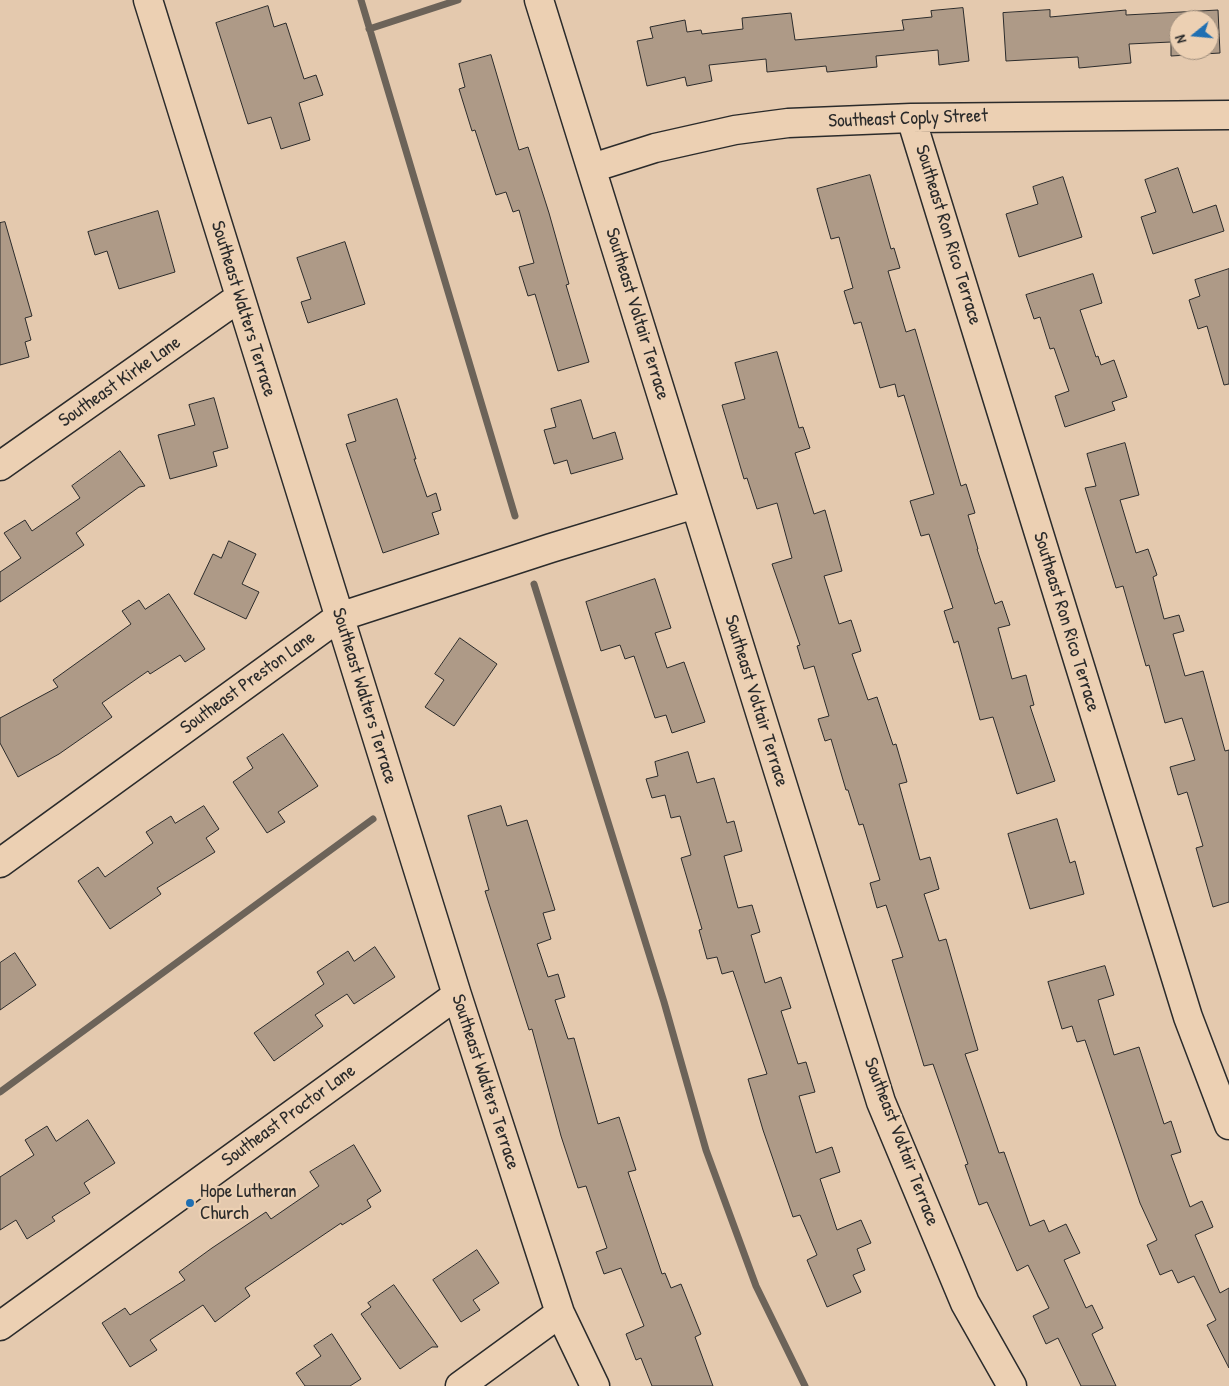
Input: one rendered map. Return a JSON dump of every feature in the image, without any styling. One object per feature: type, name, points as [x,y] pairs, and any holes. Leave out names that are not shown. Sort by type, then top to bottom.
[{"type":"street","name":"Southeast Walters Terrace","points":[[148,0],[457,995],[560,1313],[595,1386]]},
{"type":"street","name":"Southeast Voltair Terrace","points":[[539,0],[881,1102],[965,1303],[1012,1386]]},
{"type":"street","name":"Southeast Coply Street","points":[[592,168],[655,148],[734,130],[788,123],[911,118],[1229,115]]},
{"type":"street","name":"Southeast Ron Rico Terrace","points":[[911,118],[1185,1008],[1229,1125]]},
{"type":"street","name":"Southeast Kirke Lane","points":[[0,466],[240,298]]},
{"type":"street","name":"Southeast Preston Lane","points":[[0,863],[339,617],[551,548],[695,504]]},
{"type":"street","name":"Southeast Proctor Lane","points":[[0,1326],[457,995]]},
{"type":"street","points":[[460,1386],[560,1313]]},
{"type":"building","points":[[268,6],[274,27],[286,23],[304,79],[316,75],[323,95],[299,103],[310,140],[281,149],[271,117],[248,124],[216,23]]},
{"type":"building","points":[[963,8],[969,61],[939,65],[938,50],[876,56],[877,67],[827,72],[826,66],[767,72],[766,59],[709,65],[712,81],[687,86],[685,77],[647,86],[637,41],[653,38],[650,27],[685,20],[687,32],[701,30],[702,34],[743,29],[742,18],[791,13],[795,40],[904,30],[902,20],[932,17],[931,11]]},
{"type":"building","points":[[1050,10],[1050,17],[1126,10],[1126,15],[1169,13],[1169,42],[1129,44],[1131,63],[1079,68],[1078,57],[1006,61],[1003,13]]},
{"type":"building","points":[[491,55],[519,150],[528,147],[549,213],[569,284],[566,285],[589,362],[558,371],[535,294],[528,296],[519,267],[534,263],[519,210],[513,212],[506,192],[496,195],[475,130],[472,131],[459,89],[465,87],[459,64]]},
{"type":"building","points":[[1178,168],[1193,213],[1216,205],[1224,231],[1153,254],[1141,217],[1156,212],[1145,180]]},
{"type":"building","points":[[870,175],[891,249],[894,248],[900,268],[888,271],[906,332],[915,329],[961,486],[966,484],[975,513],[968,515],[977,549],[995,604],[1002,601],[1010,625],[998,628],[1012,679],[1026,675],[1034,705],[1030,706],[1055,781],[1017,794],[993,717],[980,720],[958,641],[954,643],[944,611],[953,608],[929,534],[921,536],[910,501],[934,494],[904,395],[898,397],[895,384],[880,388],[861,322],[854,324],[844,291],[853,288],[839,237],[831,239],[817,189]]},
{"type":"building","points":[[1063,177],[1082,237],[1019,257],[1006,214],[1038,204],[1033,187]]},
{"type":"building","points":[[158,211],[175,272],[119,289],[107,251],[95,255],[88,232]]},
{"type":"building","points":[[5,222],[32,316],[25,318],[31,340],[25,342],[29,357],[0,365],[0,223]]},
{"type":"building","points":[[345,242],[365,304],[308,323],[301,302],[311,299],[297,258]]},
{"type":"building","points":[[1229,269],[1229,384],[1224,385],[1207,326],[1198,329],[1189,300],[1200,296],[1195,280]]},
{"type":"building","points":[[1093,274],[1102,303],[1080,310],[1096,357],[1098,356],[1101,365],[1114,360],[1127,397],[1112,402],[1115,410],[1065,427],[1055,396],[1069,391],[1054,348],[1050,349],[1040,317],[1034,319],[1026,295]]},
{"type":"building","points":[[777,352],[799,428],[803,427],[810,448],[795,453],[814,514],[825,510],[842,571],[824,576],[839,624],[851,620],[861,651],[852,654],[868,700],[877,697],[893,745],[896,744],[907,782],[899,784],[920,860],[930,857],[939,889],[924,894],[939,941],[946,939],[978,1050],[965,1054],[999,1153],[1004,1152],[1030,1226],[1044,1220],[1049,1232],[1066,1224],[1080,1253],[1064,1260],[1086,1308],[1092,1305],[1103,1328],[1092,1334],[1116,1386],[1081,1386],[1058,1338],[1046,1344],[1033,1316],[1049,1308],[1028,1265],[1017,1271],[987,1202],[979,1205],[965,1165],[968,1164],[933,1064],[924,1066],[892,960],[903,957],[886,905],[877,908],[870,883],[880,880],[863,824],[859,825],[848,790],[846,790],[831,739],[825,741],[818,719],[829,716],[814,666],[804,669],[797,646],[800,645],[772,564],[792,558],[777,503],[757,509],[747,478],[744,479],[722,405],[745,399],[735,363]]},
{"type":"building","points":[[214,398],[228,448],[213,452],[217,466],[170,479],[158,435],[195,425],[189,405]]},
{"type":"building","points":[[397,399],[427,497],[436,493],[441,510],[432,513],[439,534],[383,553],[346,444],[356,441],[348,415]]},
{"type":"building","points":[[581,400],[593,439],[615,432],[623,459],[571,474],[567,460],[554,464],[544,430],[556,427],[551,409]]},
{"type":"building","points":[[1125,443],[1139,495],[1120,500],[1136,553],[1148,549],[1157,575],[1153,577],[1164,619],[1179,615],[1184,631],[1173,634],[1185,676],[1203,671],[1225,751],[1229,750],[1229,902],[1213,907],[1196,848],[1203,846],[1187,792],[1178,795],[1170,767],[1195,760],[1182,718],[1165,723],[1149,665],[1146,666],[1123,586],[1116,588],[1085,488],[1096,486],[1087,454]]},
{"type":"building","points":[[120,451],[145,486],[139,487],[76,533],[84,545],[0,602],[0,572],[21,558],[4,533],[25,520],[32,531],[80,498],[72,486]]},
{"type":"building","points":[[229,541],[256,554],[242,584],[259,592],[246,619],[194,594],[213,554],[221,558]]},
{"type":"building","points":[[655,579],[671,628],[655,633],[667,668],[684,662],[705,722],[672,733],[666,715],[655,718],[634,656],[625,659],[620,645],[601,651],[586,602]]},
{"type":"building","points":[[169,594],[205,649],[185,662],[180,655],[150,674],[148,671],[102,703],[112,717],[59,754],[18,777],[0,743],[0,718],[58,687],[53,680],[131,624],[122,611],[139,600],[145,609]]},
{"type":"building","points":[[460,638],[497,664],[454,726],[425,707],[444,680],[435,674]]},
{"type":"building","points":[[283,734],[318,786],[278,812],[285,822],[267,833],[233,782],[253,768],[247,758]]},
{"type":"building","points":[[688,752],[697,783],[714,778],[727,823],[734,821],[742,851],[724,856],[738,908],[752,905],[760,932],[751,935],[765,983],[781,977],[791,1008],[781,1011],[798,1064],[806,1062],[815,1092],[799,1096],[816,1153],[832,1147],[840,1172],[820,1179],[837,1230],[861,1220],[871,1243],[857,1249],[865,1270],[853,1275],[861,1292],[827,1307],[807,1260],[817,1255],[800,1215],[793,1217],[763,1130],[748,1079],[767,1074],[733,971],[722,974],[717,957],[707,959],[699,930],[702,929],[681,858],[691,855],[680,816],[671,818],[665,795],[652,798],[646,779],[658,776],[655,762]]},
{"type":"building","points":[[204,806],[219,829],[206,838],[215,852],[157,888],[161,894],[110,929],[78,881],[98,867],[105,877],[153,843],[146,832],[171,816],[175,823]]},
{"type":"building","points":[[501,806],[507,826],[527,820],[555,910],[543,913],[551,939],[537,944],[548,977],[558,974],[565,997],[555,1000],[568,1039],[574,1038],[598,1124],[619,1117],[636,1170],[628,1172],[662,1274],[665,1273],[671,1288],[681,1284],[701,1334],[695,1337],[713,1386],[652,1386],[641,1358],[636,1360],[626,1334],[644,1326],[621,1268],[604,1274],[596,1252],[607,1248],[586,1186],[578,1188],[561,1136],[532,1029],[529,1030],[485,891],[489,890],[468,816]]},
{"type":"building","points":[[1057,819],[1070,863],[1075,861],[1084,894],[1030,909],[1008,834]]},
{"type":"building","points":[[375,947],[395,977],[354,1004],[347,994],[315,1015],[323,1026],[274,1061],[254,1033],[324,984],[317,972],[348,951],[354,961]]},
{"type":"building","points":[[15,953],[36,985],[0,1010],[0,963]]},
{"type":"building","points":[[1105,966],[1114,995],[1098,1000],[1114,1055],[1139,1047],[1164,1124],[1171,1121],[1181,1152],[1171,1155],[1190,1207],[1202,1201],[1213,1227],[1195,1235],[1220,1293],[1229,1288],[1229,1368],[1207,1325],[1216,1320],[1194,1276],[1178,1283],[1172,1270],[1160,1275],[1147,1245],[1157,1240],[1140,1203],[1085,1040],[1077,1042],[1072,1026],[1062,1029],[1048,982]]},
{"type":"building","points":[[88,1120],[115,1163],[84,1183],[90,1193],[52,1217],[55,1221],[27,1239],[16,1220],[0,1230],[0,1177],[34,1155],[25,1140],[47,1126],[56,1141]]},
{"type":"building","points":[[354,1145],[381,1191],[367,1200],[371,1207],[342,1225],[341,1223],[245,1288],[250,1296],[215,1322],[203,1305],[150,1340],[157,1350],[130,1367],[102,1323],[125,1308],[130,1315],[185,1280],[179,1272],[212,1248],[266,1212],[271,1219],[319,1186],[310,1172]]},
{"type":"building","points":[[477,1250],[499,1283],[473,1300],[480,1310],[461,1322],[433,1280]]},
{"type":"building","points":[[394,1285],[438,1347],[432,1347],[400,1369],[361,1314],[371,1307],[368,1303]]},
{"type":"building","points":[[332,1334],[361,1379],[350,1386],[305,1386],[296,1373],[321,1356],[314,1346]]},
{"type":"waterway","points":[[361,0],[515,516]]},
{"type":"waterway","points":[[369,29],[458,0]]},
{"type":"waterway","points":[[534,584],[664,1002],[706,1150],[756,1286],[805,1386]]},
{"type":"waterway","points":[[0,1092],[373,819]]},
{"type":"place","name":"Hope Lutheran Church","points":[[190,1203]]}]
